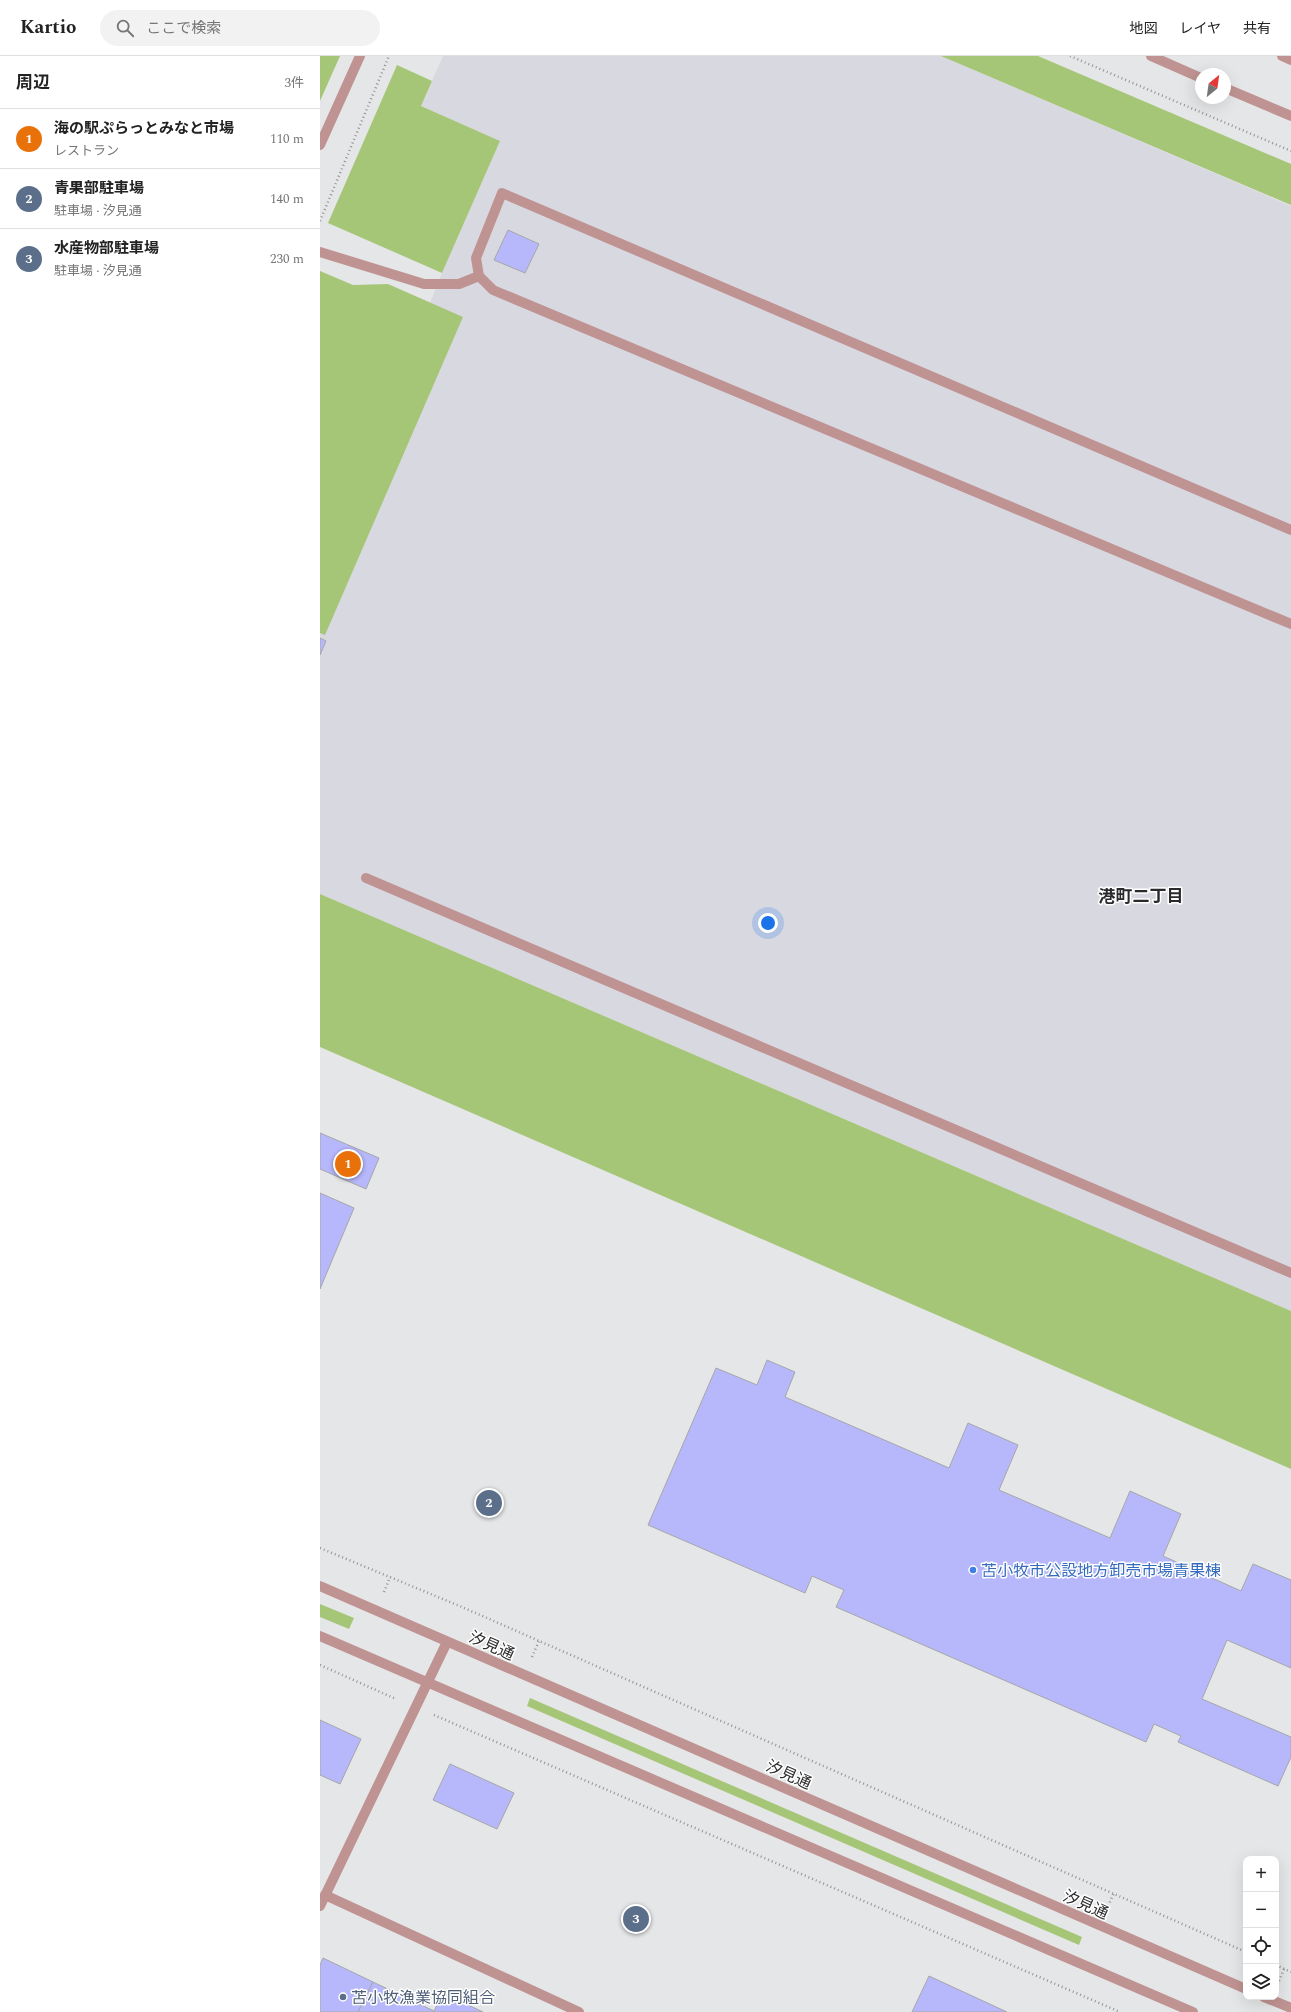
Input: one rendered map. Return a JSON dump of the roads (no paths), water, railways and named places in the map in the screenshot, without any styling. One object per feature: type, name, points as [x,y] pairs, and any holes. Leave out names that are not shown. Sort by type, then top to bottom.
[{"type":"street","points":[[320,145],[360,56]]},
{"type":"street","points":[[1151,56],[1195,75]]},
{"type":"street","points":[[1282,56],[1291,60]]},
{"type":"street","points":[[1231,91],[1291,116]]},
{"type":"street","points":[[1291,530],[502,193],[476,258],[479,276],[493,290],[1291,624]]},
{"type":"street","points":[[320,252],[424,284],[459,284],[479,276]]},
{"type":"street","points":[[366,878],[1291,1273]]},
{"type":"street","name":"汐見通","points":[[320,1586],[1243,1988]]},
{"type":"street","points":[[320,1636],[1193,2012]]},
{"type":"street","points":[[320,1906],[447,1642]]},
{"type":"street","points":[[325,1895],[580,2012]]},
{"type":"street","points":[[1271,2000],[1291,2008]]},
{"type":"place","name":"海の駅ぷらっとみなと市場","points":[[348,1164]]},
{"type":"place","name":"青果部駐車場","points":[[489,1503]]},
{"type":"place","name":"苫小牧市公設地方卸売市場青果棟","points":[[973,1570]]},
{"type":"place","name":"水産物部駐車場","points":[[636,1919]]},
{"type":"place","name":"苫小牧漁業協同組合","points":[[343,1997]]},
{"type":"district","name":"港町二丁目","points":[[1141,896]]}]
